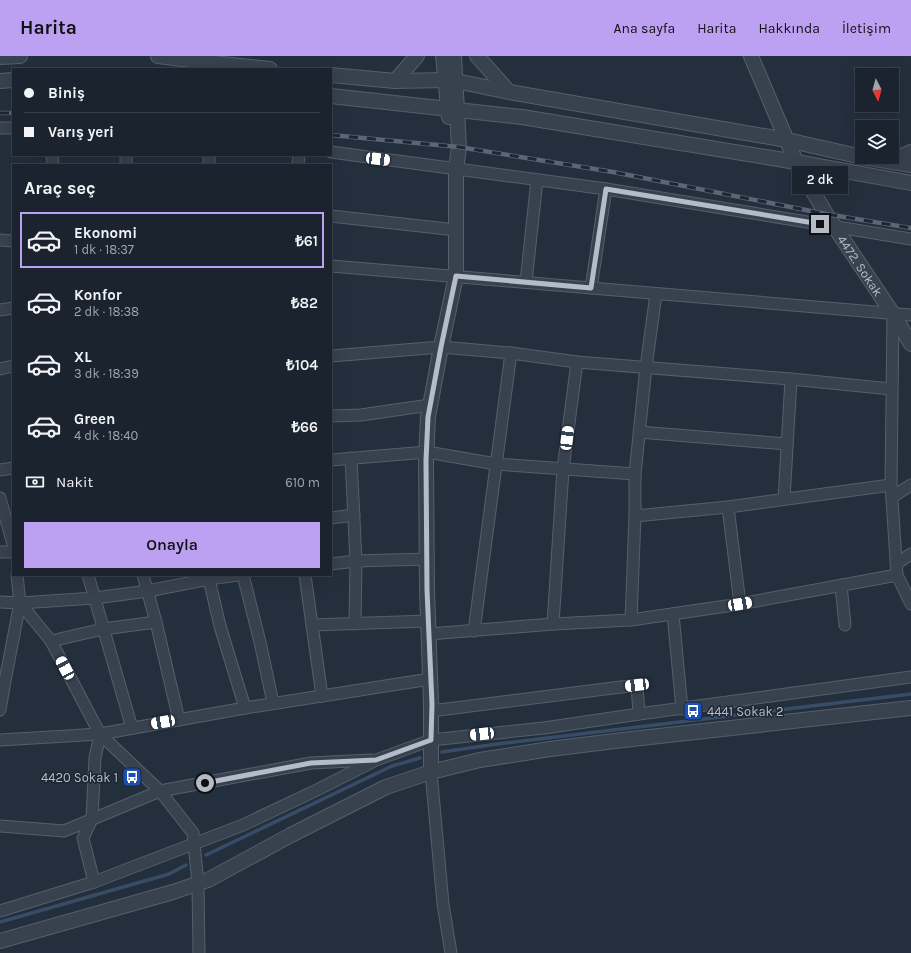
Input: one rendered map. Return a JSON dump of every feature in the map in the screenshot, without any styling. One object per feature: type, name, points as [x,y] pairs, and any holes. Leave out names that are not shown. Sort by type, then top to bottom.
[{"type":"street","points":[[0,57],[20,56]]},
{"type":"street","points":[[158,56],[260,68]]},
{"type":"street","points":[[395,80],[417,56]]},
{"type":"street","points":[[443,56],[450,80],[453,109],[451,147],[456,169],[456,276],[428,417],[427,559],[431,772],[443,904],[451,953]]},
{"type":"street","points":[[450,80],[454,56]]},
{"type":"street","points":[[477,56],[509,92]]},
{"type":"street","name":"4472. Sokak","points":[[751,56],[796,162],[826,214],[893,314],[911,344]]},
{"type":"street","points":[[332,75],[395,80],[450,80],[509,92],[786,140],[855,155]]},
{"type":"street","points":[[0,81],[12,80]]},
{"type":"street","points":[[332,96],[530,119],[796,162],[911,183]]},
{"type":"street","points":[[0,128],[12,128]]},
{"type":"street","points":[[332,152],[606,189],[911,239]]},
{"type":"street","points":[[899,157],[911,152]]},
{"type":"street","points":[[899,164],[911,166]]},
{"type":"street","points":[[526,282],[537,180]]},
{"type":"street","points":[[591,288],[606,189]]},
{"type":"street","points":[[332,216],[456,230]]},
{"type":"street","points":[[0,240],[12,241]]},
{"type":"street","points":[[332,266],[911,315]]},
{"type":"street","points":[[631,620],[635,474],[646,367],[656,294]]},
{"type":"street","points":[[0,310],[12,308]]},
{"type":"street","points":[[893,314],[891,485],[896,570],[911,604]]},
{"type":"street","points":[[332,356],[441,347],[511,353],[577,362],[791,379],[891,389]]},
{"type":"street","points":[[474,630],[511,353]]},
{"type":"street","points":[[553,624],[563,468],[577,362]]},
{"type":"street","points":[[0,369],[12,366]]},
{"type":"street","points":[[784,499],[791,379]]},
{"type":"street","points":[[332,416],[361,414],[430,405]]},
{"type":"street","points":[[640,432],[787,444]]},
{"type":"street","points":[[332,460],[427,452],[496,464],[635,474]]},
{"type":"street","points":[[351,458],[356,562],[355,624]]},
{"type":"street","points":[[0,470],[12,468]]},
{"type":"street","points":[[635,516],[728,507],[891,485]]},
{"type":"street","points":[[892,497],[911,485]]},
{"type":"street","points":[[0,498],[12,540]]},
{"type":"street","points":[[728,507],[740,604]]},
{"type":"street","points":[[332,518],[354,515]]},
{"type":"street","points":[[0,552],[12,552]]},
{"type":"street","points":[[312,625],[355,624],[474,630],[631,620],[740,604],[841,585],[896,570],[911,554]]},
{"type":"street","points":[[332,564],[427,559]]},
{"type":"street","points":[[0,710],[2,680],[20,603],[17,576]]},
{"type":"street","points":[[88,576],[132,728]]},
{"type":"street","points":[[144,576],[179,720]]},
{"type":"street","points":[[0,602],[20,603],[95,598],[148,591],[208,577],[223,576]]},
{"type":"street","points":[[244,576],[273,703]]},
{"type":"street","points":[[306,576],[322,696]]},
{"type":"street","points":[[208,577],[220,626],[245,708]]},
{"type":"street","points":[[841,585],[844,625]]},
{"type":"street","points":[[20,603],[51,641],[100,734],[160,791],[193,833],[198,883],[199,953]]},
{"type":"street","points":[[673,614],[682,708]]},
{"type":"street","points":[[51,641],[103,629],[156,622]]},
{"type":"street","points":[[0,911],[94,882],[242,825],[319,789],[376,760],[431,740],[544,728],[911,677]]},
{"type":"street","points":[[0,740],[100,734],[273,703],[430,679]]},
{"type":"street","points":[[431,711],[637,685],[639,714]]},
{"type":"street","points":[[0,941],[166,895],[208,880],[291,835],[386,787],[431,772],[480,760],[558,748],[911,708]]},
{"type":"street","points":[[94,882],[83,838],[92,819],[95,758],[100,734]]},
{"type":"street","points":[[0,826],[64,831],[160,791],[311,763],[376,760]]},
{"type":"waterway","points":[[442,752],[911,694]]},
{"type":"waterway","points":[[206,855],[392,766],[420,758]]},
{"type":"waterway","points":[[0,922],[169,874],[186,865]]},
{"type":"railway","points":[[0,113],[12,113]]},
{"type":"railway","points":[[332,135],[459,147],[613,172],[826,214],[911,228]]},
{"type":"place","name":"4441 Sokak 2","points":[[693,711]]},
{"type":"place","name":"4420 Sokak 1","points":[[132,777]]},
{"type":"route","points":[[205,783],[311,763],[376,760],[431,740],[432,704],[427,590],[426,460],[428,417],[456,276],[591,288],[606,189],[820,224]]}]
